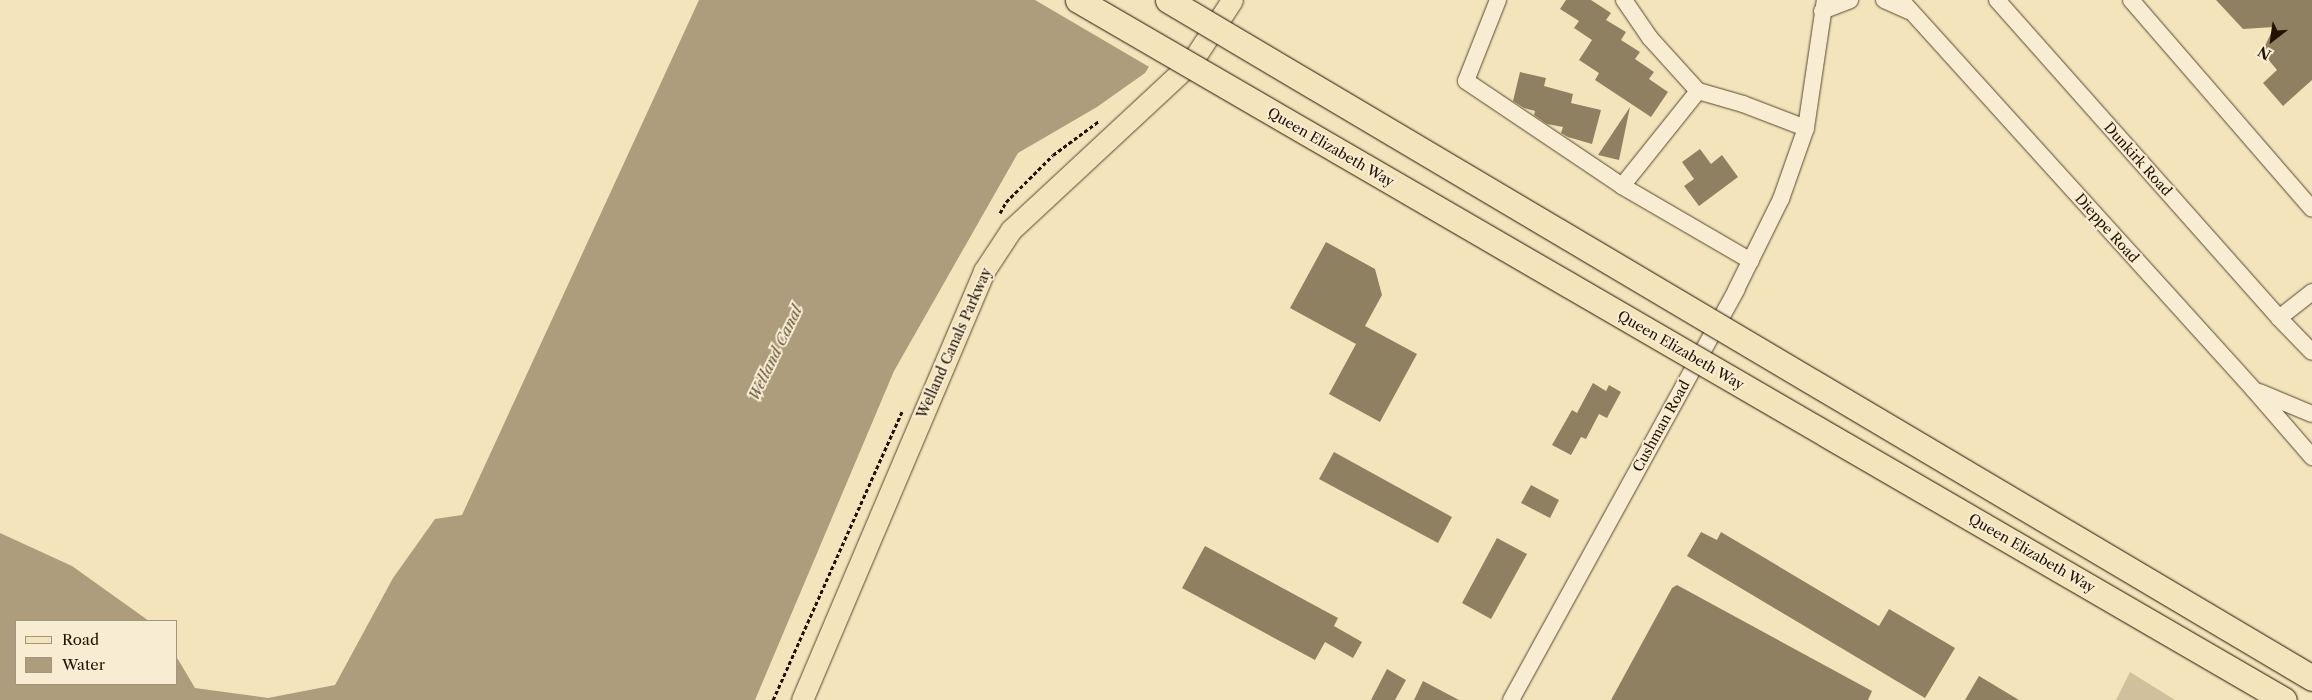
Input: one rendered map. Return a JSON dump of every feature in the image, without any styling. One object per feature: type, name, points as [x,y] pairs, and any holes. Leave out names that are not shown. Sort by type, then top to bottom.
[{"type":"highway","name":"Queen Elizabeth Way","points":[[1078,0],[2284,700]]},
{"type":"highway","points":[[1168,0],[2312,678]]},
{"type":"main road","name":"Welland Canals Parkway","points":[[802,700],[984,271],[1011,230],[1191,63],[1232,0]]},
{"type":"street","points":[[1498,0],[1466,81],[1622,186],[1751,261]]},
{"type":"street","points":[[1624,0],[1650,38],[1698,91],[1743,104],[1806,128]]},
{"type":"street","points":[[1823,6],[1850,0]]},
{"type":"street","points":[[1884,0],[1915,15]]},
{"type":"street","name":"Dieppe Road","points":[[1901,0],[2254,390],[2312,457]]},
{"type":"street","name":"Dunkirk Road","points":[[1997,0],[2279,318],[2312,352]]},
{"type":"street","points":[[2131,0],[2312,208]]},
{"type":"street","name":"Cushman Road","points":[[1511,700],[1751,261],[1791,175],[1806,128],[1823,6]]},
{"type":"street","points":[[1622,186],[1698,91]]},
{"type":"street","points":[[2279,318],[2312,292]]},
{"type":"street","points":[[2254,390],[2312,414]]},
{"type":"shaded area","points":[[2130,672],[2175,700],[2116,700]]},
{"type":"water","name":"Welland Canal","points":[[699,0],[1191,0],[1145,73],[1097,107],[1018,153],[894,371],[755,700],[0,700],[0,533],[72,566],[148,620],[15,620],[15,685],[178,685],[178,659],[195,688],[268,698],[335,685],[393,578],[435,519],[462,515]]},
{"type":"pier","points":[[1035,0],[1193,0],[1151,68]]},
{"type":"building","points":[[1566,0],[1591,0],[1611,13],[1606,20],[1626,32],[1621,40],[1640,52],[1635,59],[1654,72],[1649,79],[1668,92],[1651,117],[1595,80],[1599,73],[1579,60],[1592,40],[1574,28],[1579,21],[1560,9]]},
{"type":"building","points":[[2216,0],[2312,0],[2312,80],[2283,106],[2263,83],[2277,70],[2262,52],[2274,27],[2243,29]]},
{"type":"building","points":[[1520,72],[1546,78],[1544,86],[1573,94],[1571,103],[1601,110],[1592,144],[1568,137],[1561,133],[1563,127],[1547,124],[1534,115],[1535,111],[1524,108],[1513,101]]},
{"type":"building","points":[[1630,107],[1619,160],[1598,155]]},
{"type":"building","points":[[1700,149],[1711,164],[1722,155],[1738,177],[1699,206],[1684,186],[1694,179],[1682,162]]},
{"type":"building","points":[[1326,242],[1375,269],[1382,295],[1365,326],[1417,354],[1380,422],[1329,394],[1356,344],[1290,308]]},
{"type":"building","points":[[1593,383],[1606,391],[1609,385],[1621,392],[1607,418],[1599,414],[1586,439],[1581,437],[1571,455],[1552,445],[1572,410],[1577,413]]},
{"type":"building","points":[[1334,452],[1452,517],[1438,543],[1319,479]]},
{"type":"building","points":[[1531,485],[1559,500],[1550,518],[1521,503]]},
{"type":"building","points":[[1701,532],[1717,540],[1721,532],[1879,626],[1889,609],[1955,648],[1925,698],[1687,556]]},
{"type":"building","points":[[1497,538],[1527,554],[1491,619],[1462,603]]},
{"type":"building","points":[[1205,546],[1338,618],[1334,626],[1362,642],[1353,658],[1325,642],[1315,660],[1182,588]]},
{"type":"building","points":[[1677,585],[1872,691],[1868,700],[1611,700],[1672,588]]},
{"type":"building","points":[[1387,669],[1406,680],[1395,700],[1371,700]]},
{"type":"building","points":[[1979,676],[2019,700],[1965,700]]},
{"type":"building","points":[[1423,681],[1459,700],[1414,700]]}]
